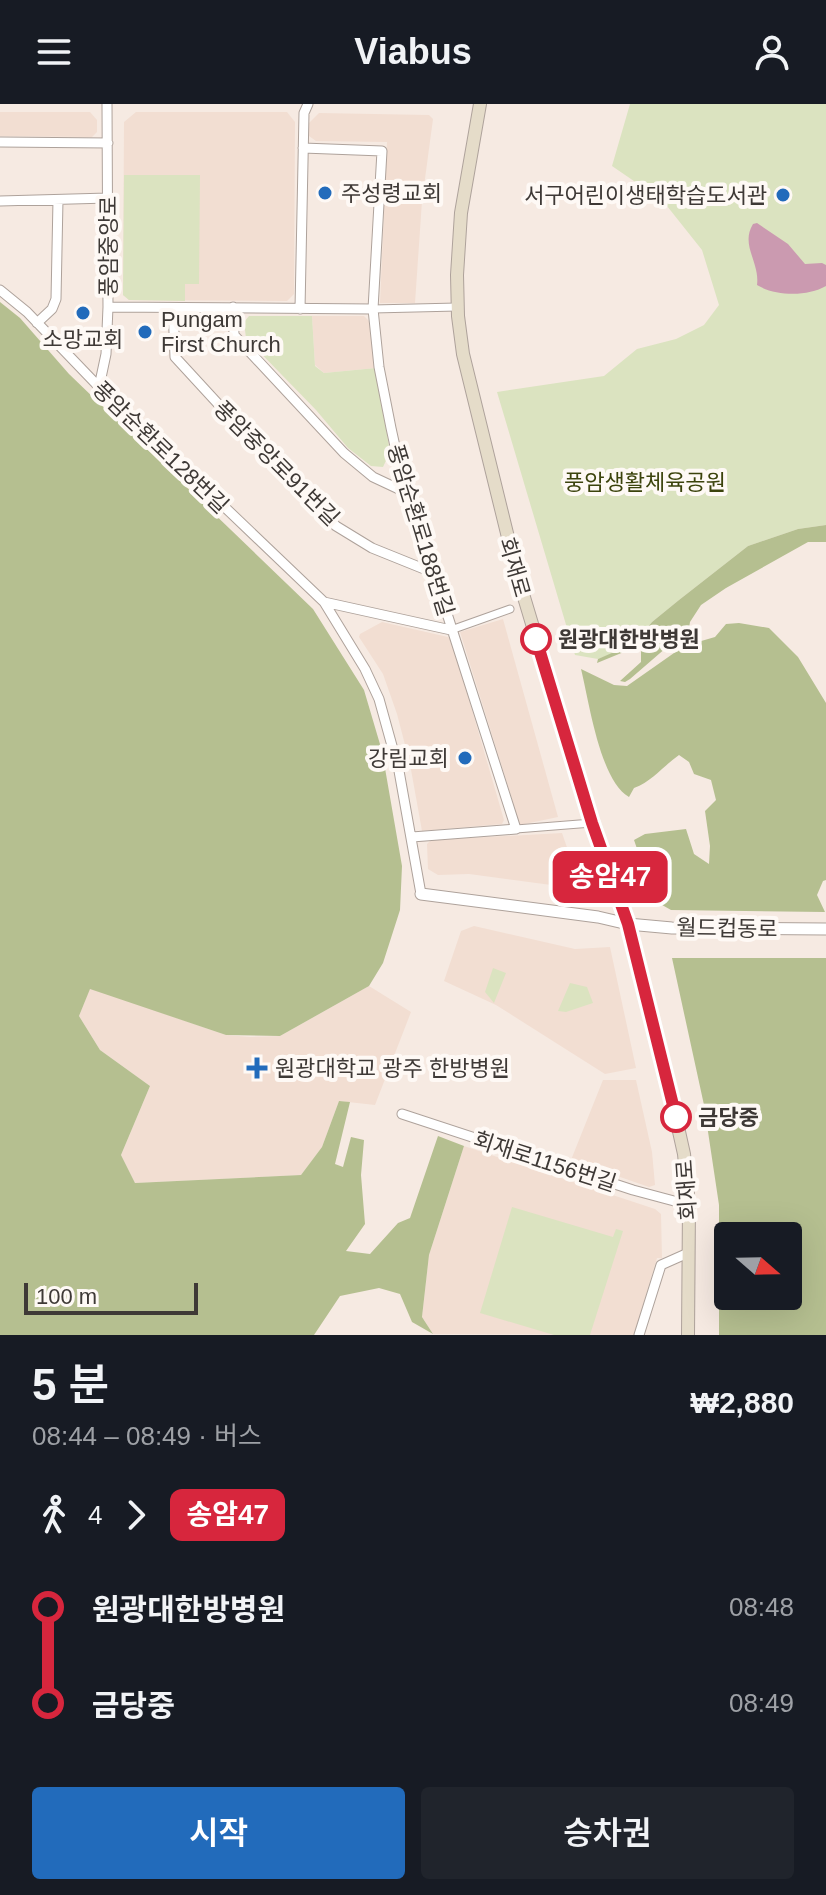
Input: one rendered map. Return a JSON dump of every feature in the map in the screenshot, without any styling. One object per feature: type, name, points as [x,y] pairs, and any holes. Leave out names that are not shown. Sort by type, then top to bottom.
[{"type":"main road","name":"회재로","points":[[480,104],[461,213],[457,307],[463,354],[517,574],[592,823],[628,924],[684,1154],[689,1205],[688,1335]]},
{"type":"street","name":"풍암중앙로","points":[[99,387],[106,354],[108,307],[107,104]]},
{"type":"street","points":[[300,309],[304,113],[308,104]]},
{"type":"street","points":[[0,142],[108,143]]},
{"type":"street","name":"풍암순환로188번길","points":[[303,148],[382,151],[373,309],[379,367],[405,492],[516,829]]},
{"type":"street","points":[[0,201],[108,198]]},
{"type":"street","points":[[37,323],[52,309],[56,299],[58,200]]},
{"type":"street","name":"풍암순환로128번길","points":[[0,290],[324,602],[365,669],[379,699],[399,771],[421,894],[598,917],[628,924]]},
{"type":"street","points":[[108,307],[457,307]]},
{"type":"street","points":[[233,307],[234,335],[251,354],[344,453],[373,477],[405,492]]},
{"type":"street","name":"풍암중앙로91번길","points":[[173,308],[175,357],[267,457],[336,526],[372,548],[434,573]]},
{"type":"street","points":[[324,602],[451,630],[510,609]]},
{"type":"street","points":[[412,837],[592,823]]},
{"type":"street","name":"월드컵동로","points":[[628,924],[672,928],[826,929]]},
{"type":"street","name":"회재로1156번길","points":[[402,1114],[633,1190],[689,1205]]},
{"type":"street","name":"회재로","points":[[639,1335],[661,1265],[688,1253]]},
{"type":"shaded area","points":[[0,112],[90,112],[97,120],[97,132],[92,137],[0,136]]},
{"type":"shaded area","points":[[136,112],[287,112],[295,122],[294,294],[287,301],[129,300],[123,295],[124,122]]},
{"type":"shaded area","points":[[319,113],[429,115],[433,119],[422,201],[415,303],[380,303],[387,142],[316,141],[309,136],[309,123]]},
{"type":"shaded area","points":[[757,223],[788,244],[805,264],[826,265],[826,286],[791,294],[757,285],[749,239],[753,224]]},
{"type":"shaded area","points":[[312,316],[364,316],[369,321],[376,368],[324,373],[315,365]]},
{"type":"shaded area","points":[[503,619],[558,817],[520,825],[460,632]]},
{"type":"shaded area","points":[[382,622],[448,637],[452,641],[504,820],[502,824],[422,831],[397,714],[383,674],[359,637]]},
{"type":"shaded area","points":[[562,833],[579,882],[574,888],[469,874],[438,875],[428,869],[427,844],[431,840]]},
{"type":"shaded area","points":[[474,926],[575,949],[610,947],[636,1068],[605,1074],[496,1005],[444,981],[461,931]]},
{"type":"shaded area","name":"원광대학교 광주 한방병원","points":[[369,986],[411,1012],[375,1105],[339,1101],[322,1147],[301,1175],[135,1183],[121,1155],[150,1086],[100,1050],[79,1016],[90,988],[226,1035],[250,1037],[280,1036]]},
{"type":"shaded area","points":[[603,1080],[636,1080],[652,1152],[655,1185],[649,1187],[571,1160]]},
{"type":"shaded area","points":[[464,1146],[655,1209],[661,1214],[662,1258],[657,1258],[634,1335],[433,1334],[422,1317],[429,1255]]},
{"type":"green space","name":"풍암생활체육공원","points":[[630,104],[826,104],[826,525],[798,529],[748,546],[652,622],[635,643],[598,659],[575,655],[497,392],[604,376],[637,349],[676,339],[704,325],[719,305],[702,250],[663,201],[612,166]]},
{"type":"green space","points":[[124,175],[200,175],[199,284],[185,284],[185,301],[129,300],[123,295]]},
{"type":"green space","points":[[0,302],[20,318],[69,374],[313,609],[364,690],[382,751],[402,866],[400,910],[383,963],[369,986],[280,1036],[226,1035],[90,989],[79,1016],[100,1050],[150,1086],[121,1155],[135,1183],[301,1175],[322,1147],[339,1101],[350,1102],[335,1164],[343,1167],[351,1137],[364,1140],[361,1175],[365,1224],[346,1251],[370,1254],[398,1223],[410,1218],[438,1136],[464,1146],[429,1255],[422,1317],[433,1334],[412,1322],[400,1294],[379,1288],[340,1296],[314,1335],[0,1335]]},
{"type":"green space","points":[[249,316],[312,316],[315,366],[324,373],[376,368],[390,452],[383,467],[371,466],[348,448],[246,338],[244,322]]},
{"type":"green space","points":[[826,525],[826,542],[808,542],[701,605],[689,628],[630,679],[620,681],[641,662],[641,648],[636,647],[597,663],[598,659],[635,643],[652,622],[748,546],[798,529]]},
{"type":"green space","points":[[726,624],[769,628],[798,657],[826,703],[826,880],[817,895],[825,912],[671,910],[655,901],[634,840],[645,834],[686,829],[694,854],[709,864],[705,811],[716,800],[711,780],[694,774],[689,762],[679,755],[634,788],[629,797],[610,775],[597,739],[581,669],[614,685],[627,686],[684,646],[715,637]]},
{"type":"green space","points":[[672,958],[826,958],[826,1335],[719,1335],[719,1310],[802,1310],[802,1222],[719,1222],[704,1105]]},
{"type":"green space","points":[[493,968],[506,973],[494,1003],[485,992]]},
{"type":"green space","points":[[570,983],[587,987],[593,1003],[566,1012],[558,1011]]},
{"type":"green space","points":[[512,1207],[613,1237],[616,1229],[623,1231],[590,1335],[554,1335],[480,1313]]},
{"type":"bus line","name":"송암47","points":[[536,639],[592,823],[628,924],[676,1117]]},
{"type":"place","name":"주성령교회","points":[[325,193]]},
{"type":"place","name":"서구어린이생태학습도서관","points":[[783,195]]},
{"type":"place","name":"소망교회","points":[[83,313]]},
{"type":"place","name":"Pungam First Church","points":[[145,332]]},
{"type":"place","name":"원광대한방병원","points":[[536,639]]},
{"type":"place","name":"강림교회","points":[[465,758]]},
{"type":"place","name":"원광대학교 광주 한방병원","points":[[257,1068]]},
{"type":"place","name":"금당중","points":[[676,1117]]}]
